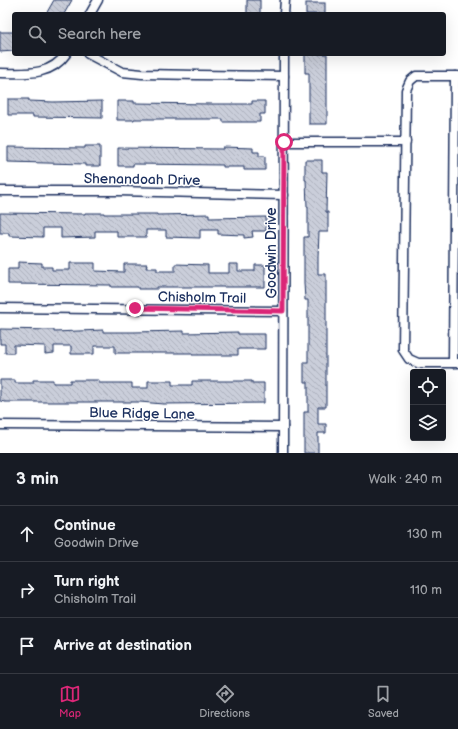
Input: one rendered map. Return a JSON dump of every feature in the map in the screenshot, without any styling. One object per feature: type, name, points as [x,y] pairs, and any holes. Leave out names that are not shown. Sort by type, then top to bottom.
[{"type":"street","points":[[91,12],[98,0]]},
{"type":"street","points":[[284,0],[284,12]]},
{"type":"street","points":[[0,73],[36,73],[52,68],[64,56]]},
{"type":"street","points":[[92,56],[122,72],[142,74],[284,76]]},
{"type":"street","name":"Goodwin Drive","points":[[283,453],[284,56]]},
{"type":"street","points":[[416,76],[456,76],[455,363],[418,363],[409,359],[403,350],[406,142],[406,90],[410,81],[416,76]]},
{"type":"street","points":[[284,142],[406,142]]},
{"type":"street","name":"Shenandoah Drive","points":[[0,191],[118,191],[284,195]]},
{"type":"street","name":"Chisholm Trail","points":[[0,308],[283,311]]},
{"type":"street","name":"Blue Ridge Lane","points":[[0,425],[283,427]]},
{"type":"building","points":[[54,0],[72,0],[65,12],[47,12]]},
{"type":"building","points":[[247,0],[260,0],[260,12],[247,12]]},
{"type":"building","points":[[306,3],[325,3],[325,12],[306,12]]},
{"type":"building","points":[[0,32],[12,32],[12,51],[0,52]]},
{"type":"building","points":[[305,56],[327,56],[327,124],[309,124],[309,73],[305,73]]},
{"type":"building","points":[[8,99],[29,99],[29,101],[53,102],[102,101],[102,118],[33,117],[33,115],[8,115]]},
{"type":"building","points":[[117,101],[134,101],[134,103],[252,104],[252,101],[265,101],[265,114],[260,114],[260,122],[223,122],[223,119],[117,120]]},
{"type":"building","points":[[85,146],[100,146],[100,166],[85,166],[85,164],[8,162],[8,147],[85,148]]},
{"type":"building","points":[[223,147],[253,148],[253,152],[259,152],[259,156],[265,156],[265,170],[244,170],[244,167],[223,167],[223,165],[133,164],[133,166],[118,166],[118,148],[223,149]]},
{"type":"building","points":[[305,160],[322,160],[322,172],[327,172],[326,212],[328,212],[328,232],[319,232],[318,257],[318,274],[326,274],[326,407],[318,407],[318,424],[326,424],[326,433],[318,433],[318,453],[304,453],[304,412],[308,412],[308,382],[304,382],[304,362],[308,362],[308,300],[305,300],[304,283],[304,237],[308,237]]},
{"type":"building","points":[[0,213],[104,213],[157,215],[209,214],[209,218],[266,217],[266,231],[252,231],[253,237],[244,238],[244,235],[218,234],[218,230],[200,230],[200,238],[166,237],[166,230],[146,230],[146,237],[117,237],[117,231],[95,231],[95,237],[61,238],[61,228],[43,228],[43,237],[9,236],[9,233],[0,233]]},
{"type":"building","points":[[18,262],[42,263],[42,267],[52,267],[52,270],[70,270],[70,263],[95,263],[95,271],[124,272],[124,264],[147,264],[146,268],[157,268],[157,271],[175,271],[175,264],[208,265],[208,273],[229,273],[229,264],[238,264],[238,271],[255,271],[255,265],[265,265],[265,287],[157,287],[157,289],[138,289],[138,287],[111,287],[111,285],[8,284],[8,269],[18,269]]},
{"type":"building","points":[[0,329],[54,330],[54,332],[103,330],[103,332],[184,331],[184,333],[238,332],[238,334],[265,334],[265,349],[238,349],[238,355],[192,355],[192,353],[115,353],[115,346],[94,346],[94,354],[71,354],[71,346],[54,346],[54,353],[45,354],[45,346],[14,345],[14,353],[5,353],[5,344],[0,344]]},
{"type":"building","points":[[0,380],[15,380],[15,383],[33,383],[33,380],[53,380],[53,383],[70,383],[70,380],[99,380],[99,383],[132,383],[132,388],[148,388],[148,381],[172,381],[172,385],[192,385],[192,381],[252,381],[252,383],[264,383],[264,403],[163,404],[140,402],[5,402],[0,401]]},
{"type":"route","points":[[135,308],[283,311],[284,142]]}]
